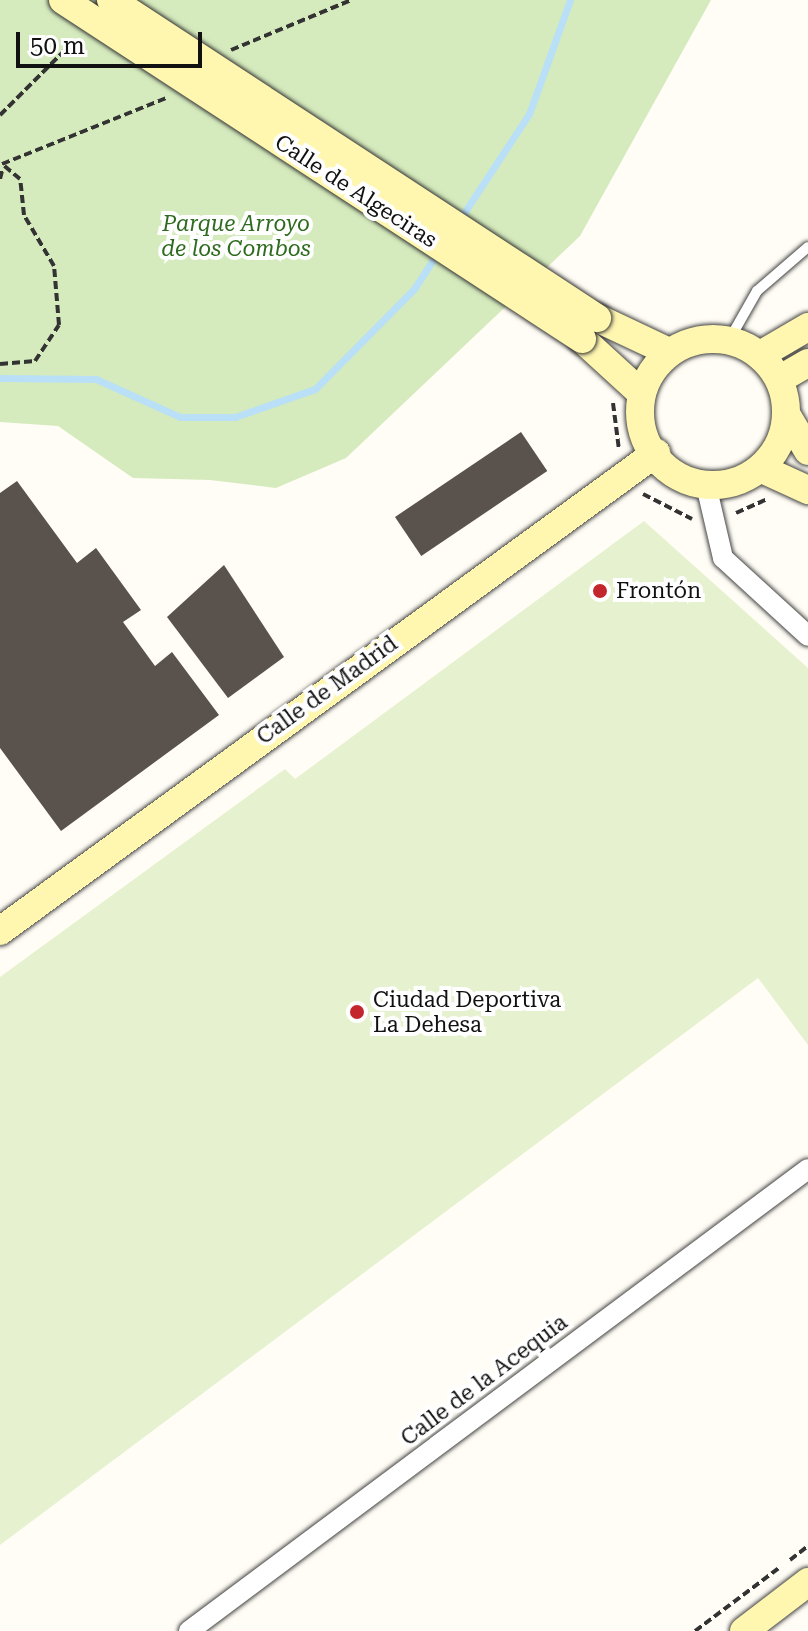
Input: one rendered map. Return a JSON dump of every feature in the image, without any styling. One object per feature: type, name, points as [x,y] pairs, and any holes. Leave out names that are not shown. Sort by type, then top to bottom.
[{"type":"street","name":"Calle de Algeciras","points":[[63,0],[589,328],[669,352]]},
{"type":"street","name":"Calle de Algeciras","points":[[111,0],[589,328],[641,393]]},
{"type":"street","points":[[760,355],[808,327]]},
{"type":"street","points":[[693,341],[728,342],[760,355],[780,379],[786,414],[783,437],[762,469],[732,485],[706,485],[680,478],[642,436],[641,393],[649,374],[669,352],[693,341]]},
{"type":"street","points":[[780,379],[808,363]]},
{"type":"street","points":[[786,414],[808,451]]},
{"type":"street","name":"Calle de Madrid","points":[[0,931],[656,453]]},
{"type":"street","points":[[762,469],[808,490]]},
{"type":"street","points":[[706,485],[723,558],[808,636]]},
{"type":"street","name":"Calle de la Acequia","points":[[189,1631],[808,1169]]},
{"type":"street","points":[[744,1631],[808,1582]]},
{"type":"lane","points":[[728,342],[757,291],[808,247]]},
{"type":"path","points":[[0,115],[80,32]]},
{"type":"path","points":[[0,179],[1,164]]},
{"type":"path","points":[[0,364],[35,361],[59,325],[54,266],[24,215],[20,179],[1,164]]},
{"type":"path","points":[[695,1631],[808,1546]]},
{"type":"green space","name":"Parque Arroyo de los Combos","points":[[0,0],[711,0],[580,236],[346,458],[276,488],[210,480],[133,478],[58,426],[0,422]]},
{"type":"green space","name":"Ciudad Deportiva La Dehesa","points":[[644,521],[808,668],[808,1045],[758,978],[0,1545],[0,977],[285,769],[295,779]]},
{"type":"building","points":[[521,432],[547,471],[421,556],[395,517]]},
{"type":"building","points":[[17,481],[77,563],[96,548],[141,610],[123,622],[155,666],[172,652],[219,715],[61,831],[0,748],[0,493]]},
{"type":"building","points":[[224,565],[284,657],[228,698],[167,617]]},
{"type":"waterway","points":[[458,222],[529,114],[570,0]]},
{"type":"waterway","points":[[0,378],[96,379],[180,417],[235,417],[315,389],[414,289],[438,252]]},
{"type":"place","name":"Frontón","points":[[600,591]]},
{"type":"place","name":"Ciudad Deportiva La Dehesa","points":[[357,1012]]}]
